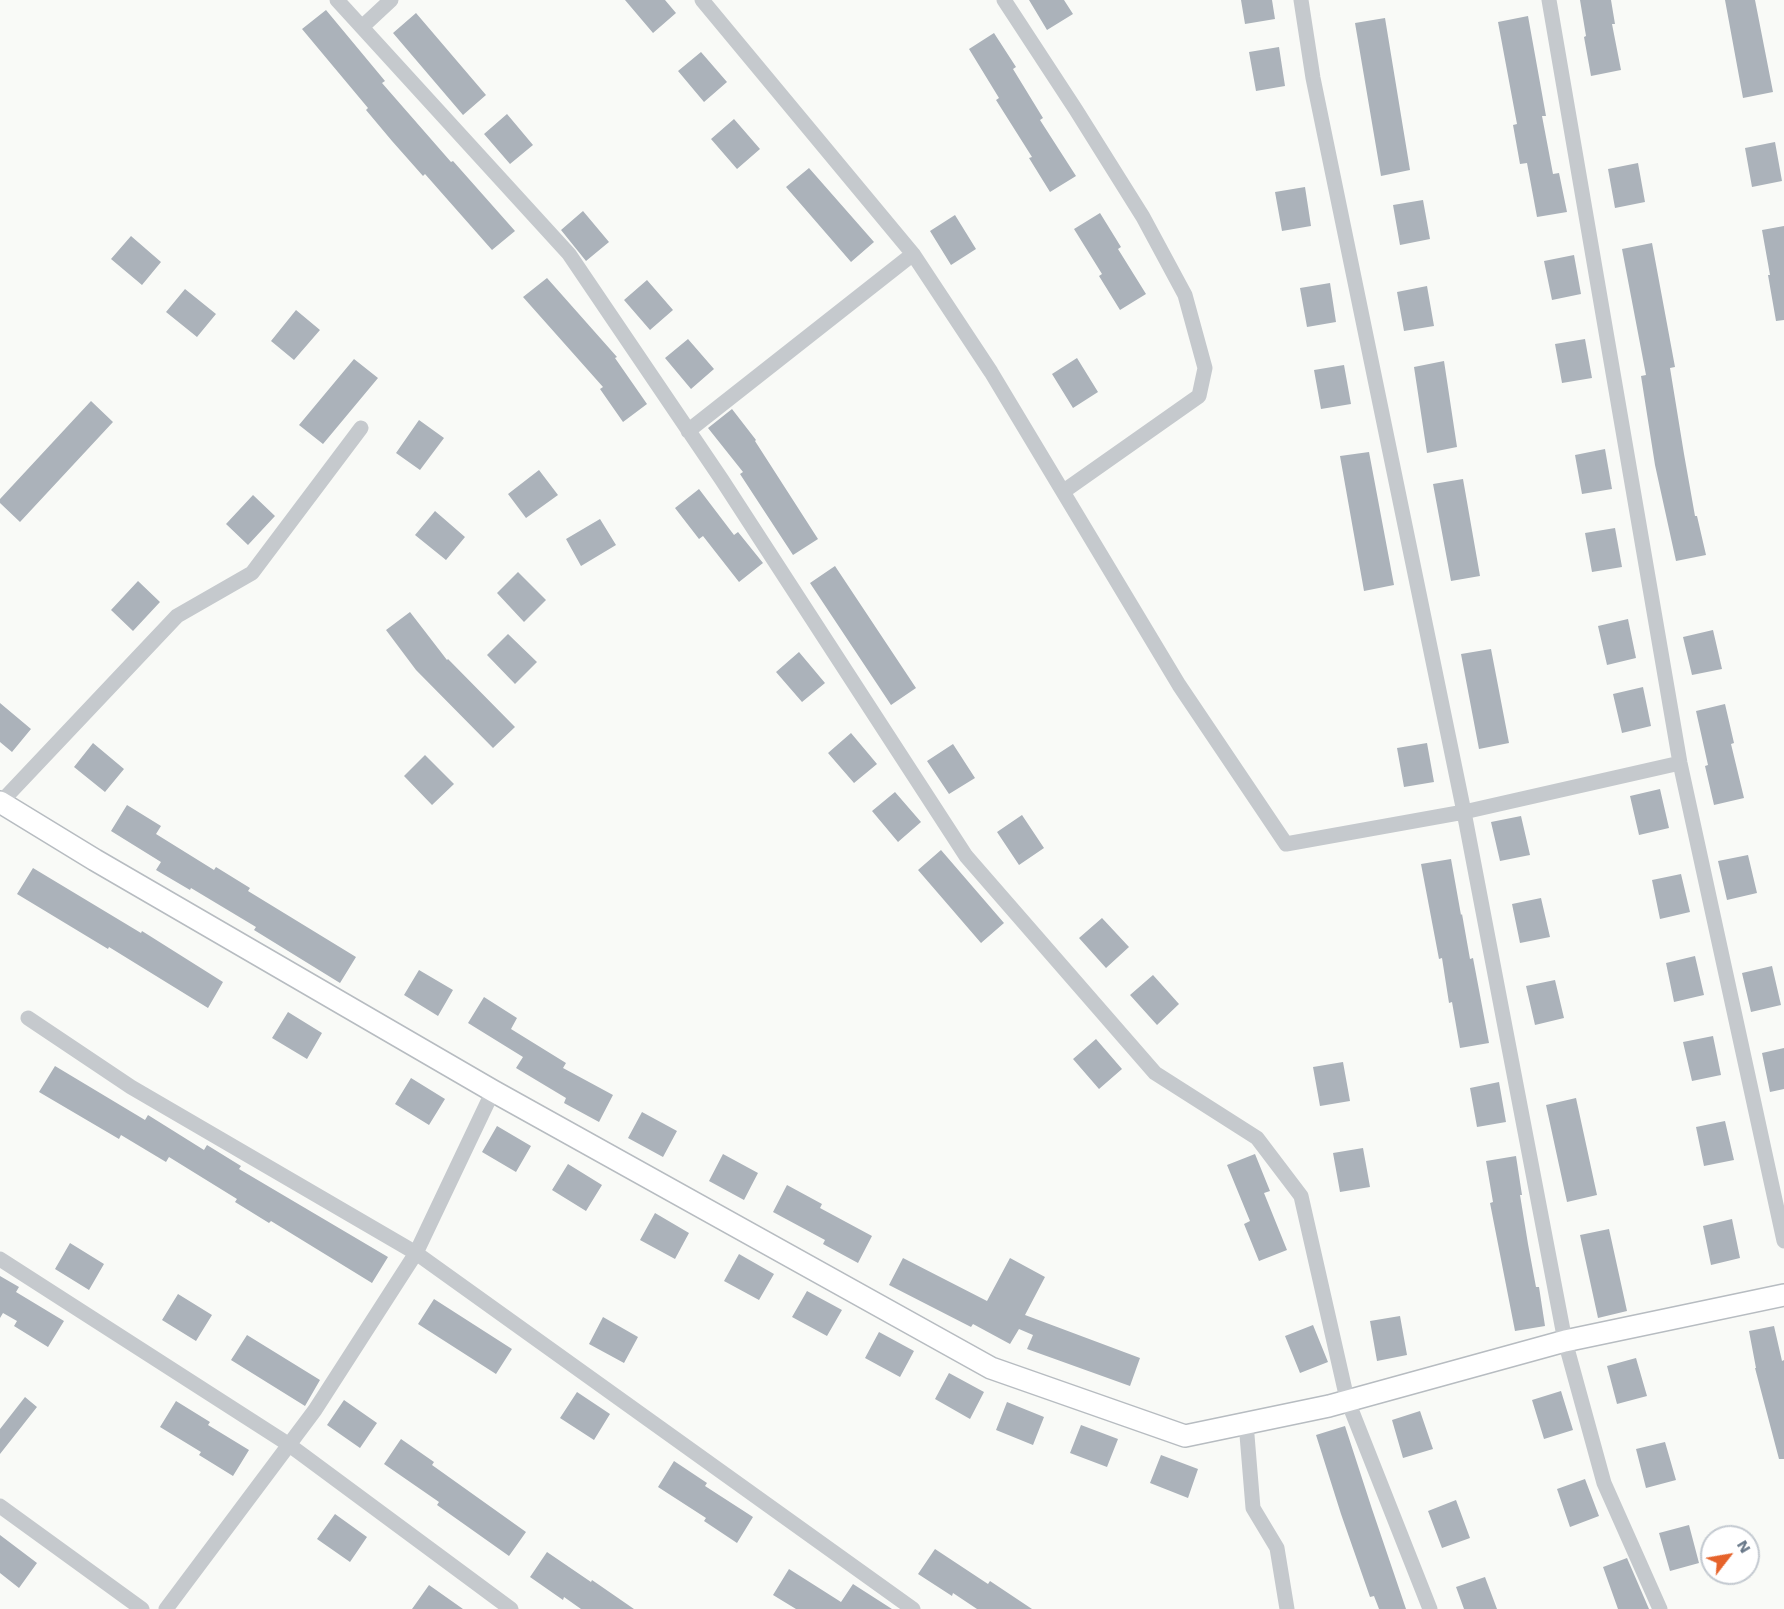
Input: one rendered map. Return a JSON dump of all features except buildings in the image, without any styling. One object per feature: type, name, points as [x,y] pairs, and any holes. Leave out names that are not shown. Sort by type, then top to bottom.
[{"type":"street","points":[[337,0],[569,254],[688,431],[966,856],[1155,1073],[1257,1138],[1301,1196],[1347,1399],[1430,1609]]},
{"type":"street","points":[[362,27],[391,0]]},
{"type":"street","points":[[702,0],[913,254],[991,372],[1179,685],[1286,844],[1464,812],[1680,763]]},
{"type":"street","points":[[1005,0],[1143,217],[1185,295],[1204,368],[1199,396],[1064,491]]},
{"type":"street","points":[[1301,0],[1313,78],[1464,812],[1565,1341],[1604,1483],[1660,1609]]},
{"type":"street","points":[[1549,0],[1680,763],[1784,1241]]},
{"type":"street","points":[[688,431],[913,254]]},
{"type":"street","points":[[361,428],[252,573],[177,616],[0,802],[105,866],[493,1091],[991,1368],[1185,1436],[1329,1406],[1347,1399],[1565,1341],[1784,1295]]},
{"type":"street","points":[[28,1018],[131,1087],[416,1253],[913,1609]]},
{"type":"street","points":[[166,1609],[315,1410],[416,1253],[493,1091]]},
{"type":"street","points":[[0,1259],[288,1444],[510,1609]]},
{"type":"street","points":[[1246,1423],[1253,1508],[1277,1548],[1287,1609]]},
{"type":"street","points":[[0,1506],[142,1609]]}]
